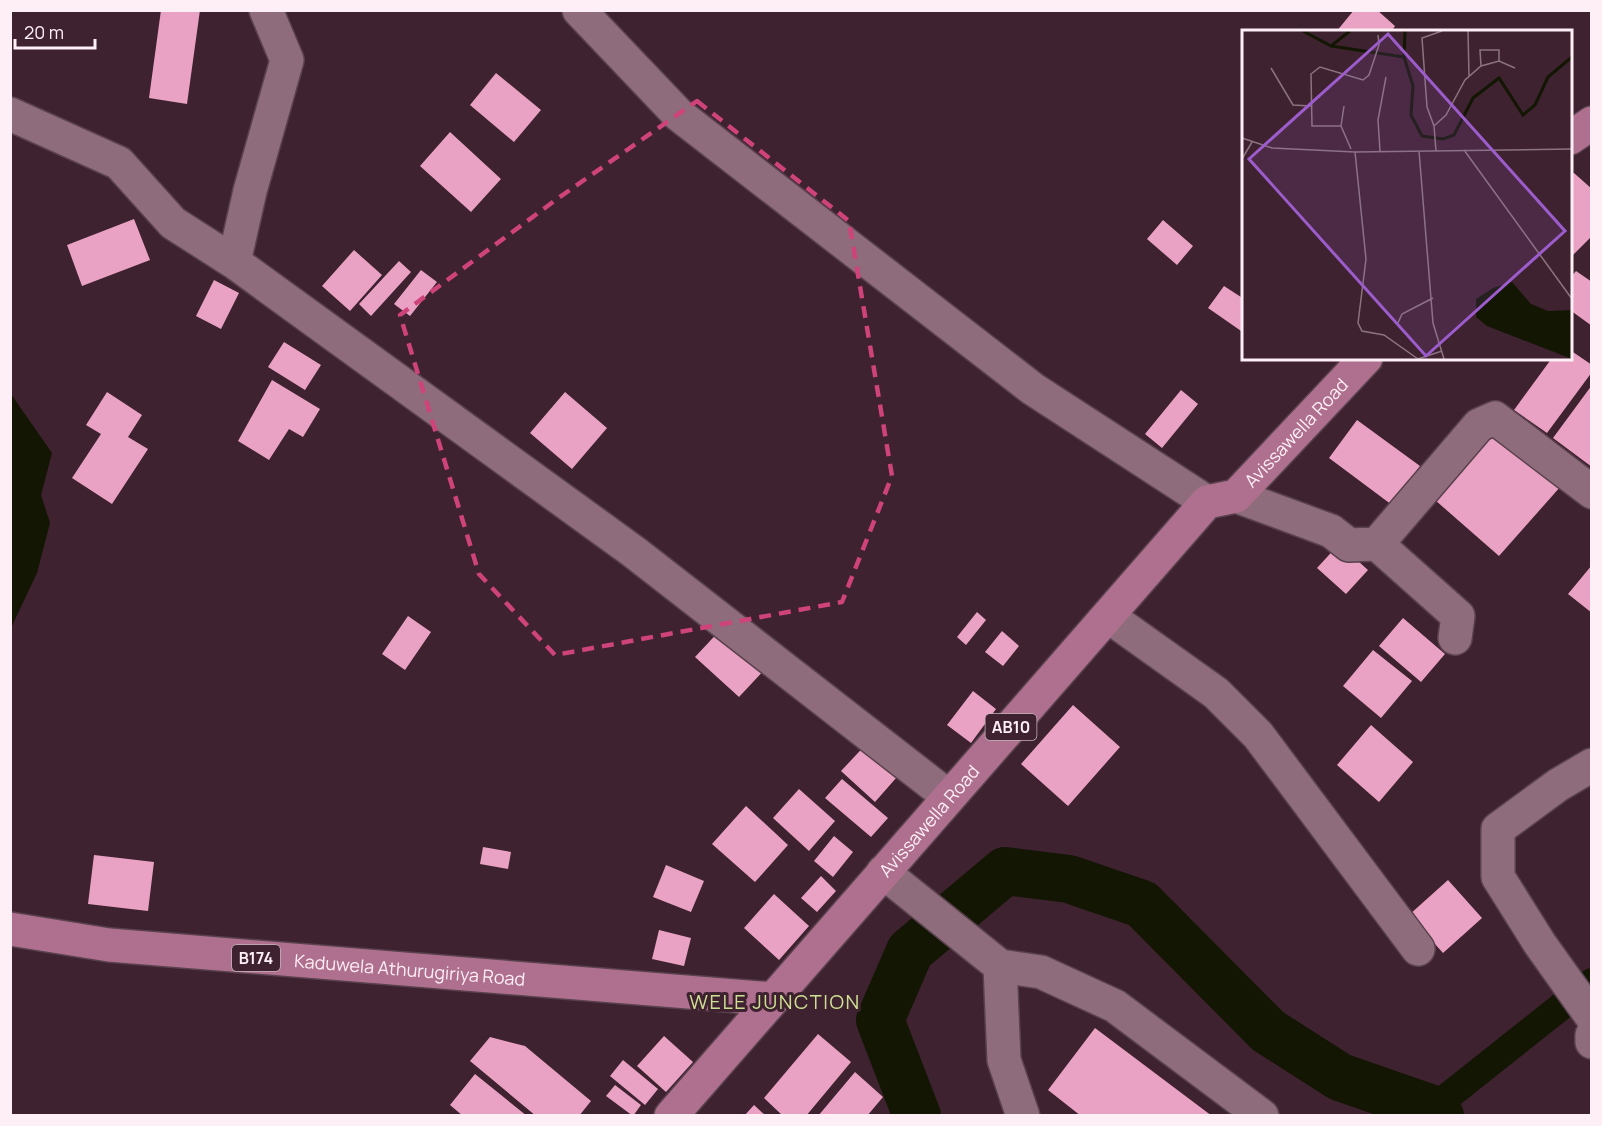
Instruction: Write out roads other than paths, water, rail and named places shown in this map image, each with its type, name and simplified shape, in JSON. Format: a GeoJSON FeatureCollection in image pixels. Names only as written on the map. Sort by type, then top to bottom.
{"type":"FeatureCollection","features":[{"type":"Feature","properties":{"kind":"main road"},"geometry":{"type":"LineString","coordinates":[[1572,137],[1592,123]]}},
{"type":"Feature","properties":{"kind":"main road","name":"Avissawella Road"},"geometry":{"type":"LineString","coordinates":[[671,1116],[1108,616],[1222,499],[1364,360]]}},
{"type":"Feature","properties":{"kind":"main road","name":"Kaduwela Athurugiriya Road"},"geometry":{"type":"LineString","coordinates":[[10,929],[109,945],[773,999]]}},
{"type":"Feature","properties":{"kind":"street"},"geometry":{"type":"LineString","coordinates":[[234,262],[250,191],[287,60],[266,10]]}},
{"type":"Feature","properties":{"kind":"street"},"geometry":{"type":"LineString","coordinates":[[579,10],[679,116],[1033,389],[1222,499],[1330,531],[1349,545],[1377,544],[1458,616],[1455,638]]}},
{"type":"Feature","properties":{"kind":"street"},"geometry":{"type":"LineString","coordinates":[[10,114],[119,163],[173,224],[234,262],[634,552],[949,797]]}},
{"type":"Feature","properties":{"kind":"street"},"geometry":{"type":"LineString","coordinates":[[1377,544],[1479,425],[1495,418],[1591,490]]}},
{"type":"Feature","properties":{"kind":"street"},"geometry":{"type":"LineString","coordinates":[[1108,616],[1216,693],[1258,735],[1418,949]]}},
{"type":"Feature","properties":{"kind":"street"},"geometry":{"type":"LineString","coordinates":[[1591,1017],[1540,944],[1498,877],[1498,829],[1557,784],[1592,765]]}},
{"type":"Feature","properties":{"kind":"street"},"geometry":{"type":"LineString","coordinates":[[883,872],[992,959],[1041,972],[1115,1006],[1262,1116]]}},
{"type":"Feature","properties":{"kind":"street"},"geometry":{"type":"LineString","coordinates":[[992,959],[1004,1060],[1023,1116]]}},
{"type":"Feature","properties":{"kind":"street"},"geometry":{"type":"LineString","coordinates":[[1592,1035],[1592,1042]]}},
{"type":"Feature","properties":{"kind":"waterway"},"geometry":{"type":"LineString","coordinates":[[917,1116],[880,1020],[910,951],[1005,871],[1069,879],[1142,904],[1268,1031],[1340,1077],[1432,1109],[1440,1116]]}},
{"type":"Feature","properties":{"kind":"waterway"},"geometry":{"type":"LineString","coordinates":[[1432,1109],[1592,982]]}},
{"type":"Feature","properties":{"kind":"district","name":"WELE JUNCTION"},"geometry":{"type":"Point","coordinates":[775,1001]}}]}
